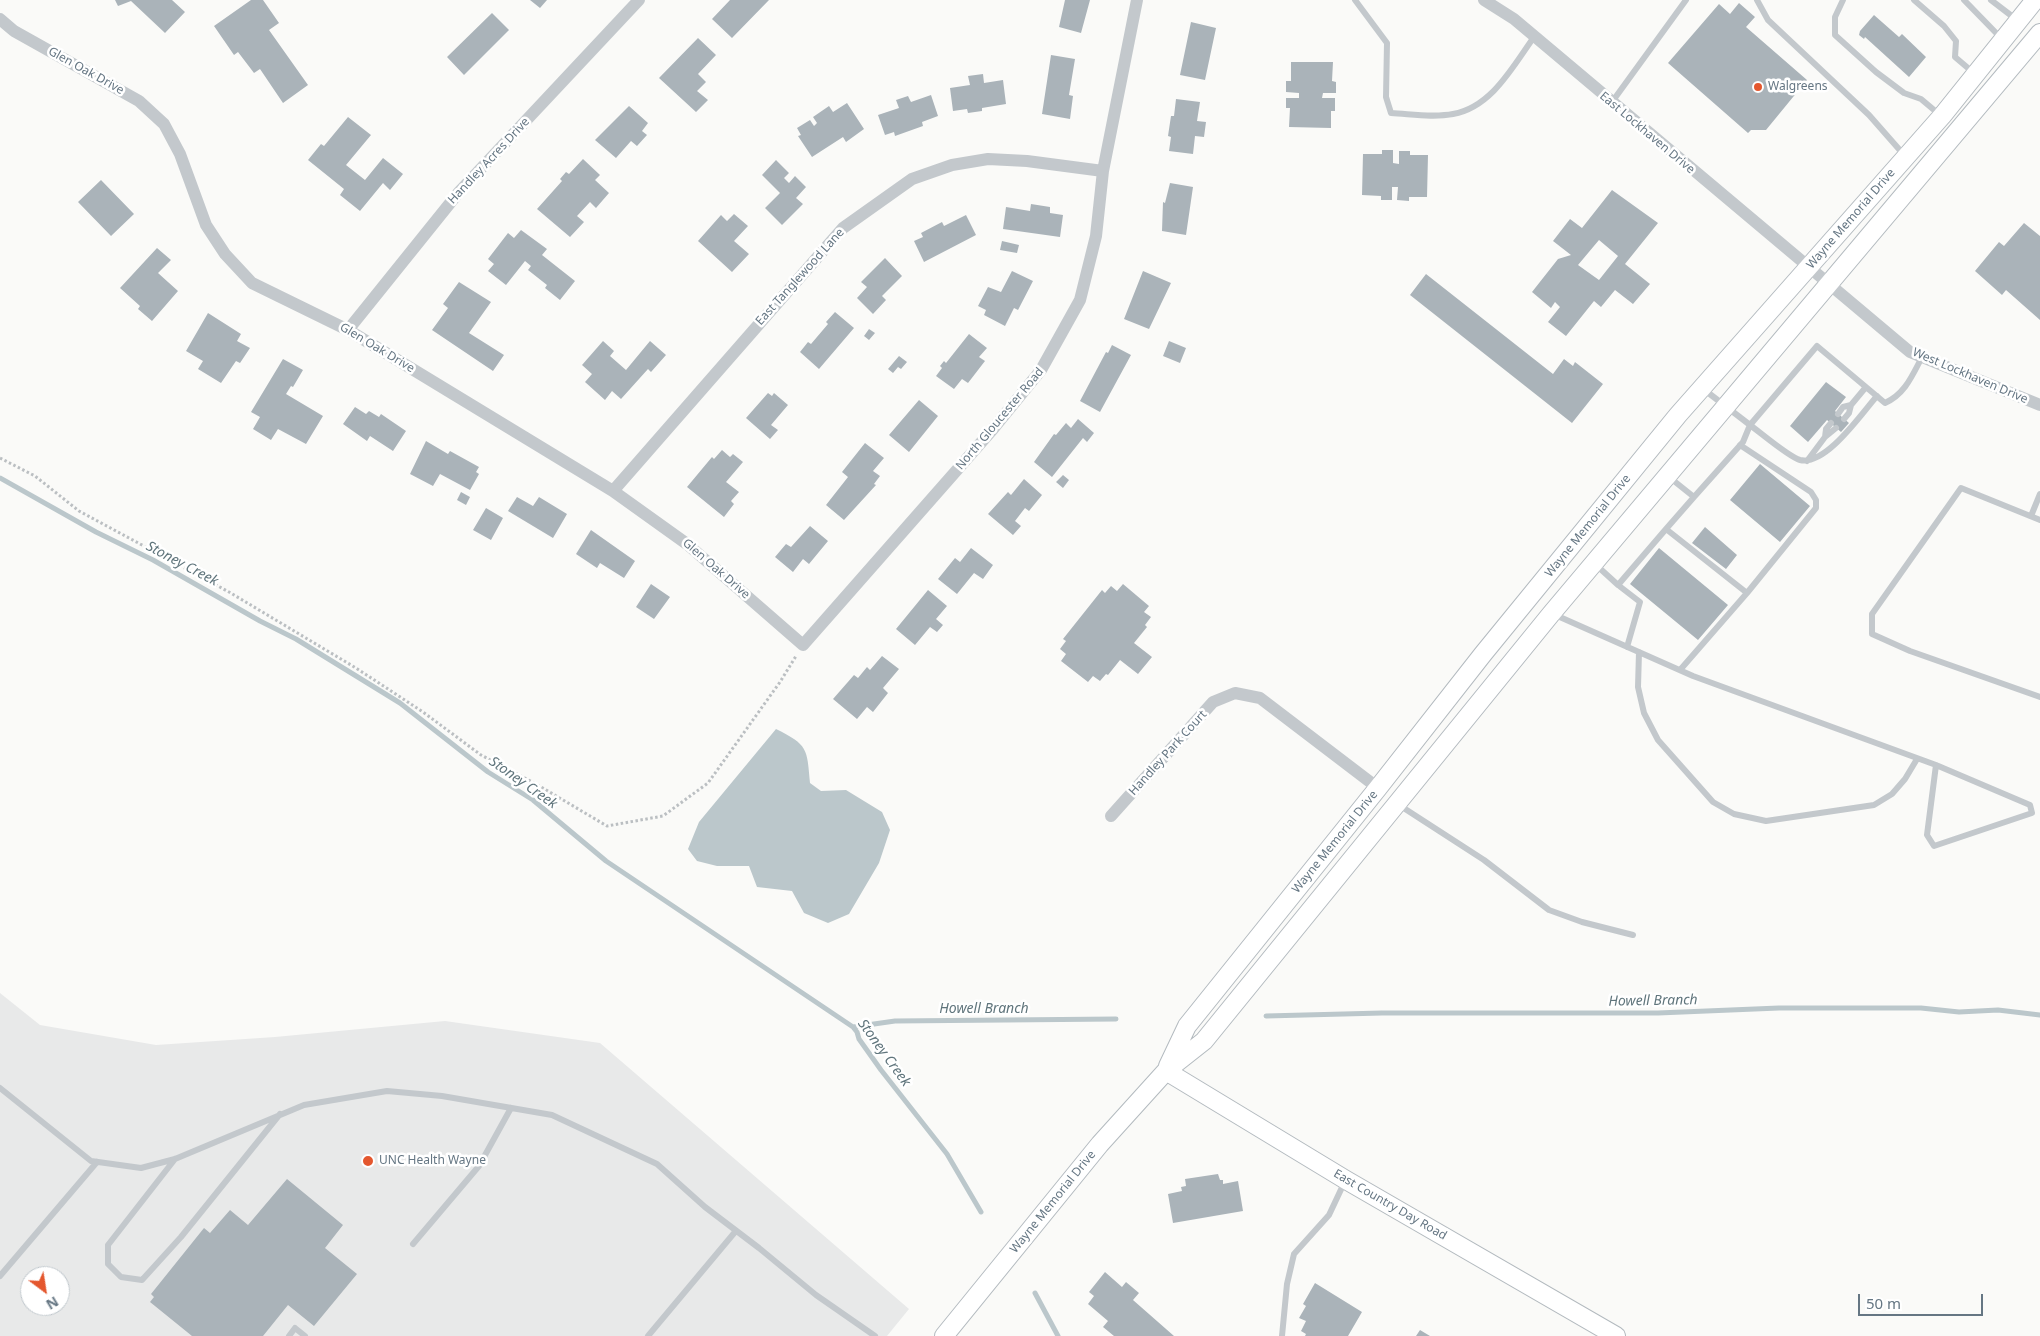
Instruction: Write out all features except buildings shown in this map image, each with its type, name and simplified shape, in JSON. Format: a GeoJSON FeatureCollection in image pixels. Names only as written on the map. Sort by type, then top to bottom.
{"type":"FeatureCollection","features":[{"type":"Feature","properties":{"kind":"main road","name":"Wayne Memorial Drive"},"geometry":{"type":"LineString","coordinates":[[1166,1072],[1187,1026],[1489,646],[1702,388],[1942,116],[2036,0]]}},
{"type":"Feature","properties":{"kind":"main road","name":"Wayne Memorial Drive"},"geometry":{"type":"LineString","coordinates":[[944,1336],[1100,1144],[1166,1072],[1204,1041],[1551,614],[2040,33]]}},
{"type":"Feature","properties":{"kind":"main road","name":"East Country Day Road"},"geometry":{"type":"LineString","coordinates":[[1166,1072],[1346,1180],[1616,1336]]}},
{"type":"Feature","properties":{"kind":"street","name":"Handley Acres Drive"},"geometry":{"type":"LineString","coordinates":[[348,330],[459,192],[639,0]]}},
{"type":"Feature","properties":{"kind":"street","name":"North Gloucester Road"},"geometry":{"type":"LineString","coordinates":[[803,645],[993,429],[1041,370],[1080,300],[1096,236],[1103,171],[1137,0]]}},
{"type":"Feature","properties":{"kind":"street","name":"East Lockhaven Drive"},"geometry":{"type":"LineString","coordinates":[[1484,0],[1514,19],[1808,268]]}},
{"type":"Feature","properties":{"kind":"street","name":"Glen Oak Drive"},"geometry":{"type":"LineString","coordinates":[[0,19],[14,31],[139,101],[164,124],[180,154],[193,194],[206,225],[225,254],[252,283],[348,330],[613,491],[688,544],[803,645]]}},
{"type":"Feature","properties":{"kind":"street","name":"East Tanglewood Lane"},"geometry":{"type":"LineString","coordinates":[[613,491],[842,228],[912,179],[952,165],[988,159],[1027,161],[1103,171]]}},
{"type":"Feature","properties":{"kind":"street","name":"West Lockhaven Drive"},"geometry":{"type":"LineString","coordinates":[[1808,268],[1910,352],[2040,405]]}},
{"type":"Feature","properties":{"kind":"street","name":"Handley Park Court"},"geometry":{"type":"LineString","coordinates":[[1111,816],[1213,702],[1235,693],[1260,698],[1378,788]]}},
{"type":"Feature","properties":{"kind":"lane"},"geometry":{"type":"LineString","coordinates":[[1355,0],[1388,43],[1386,98],[1391,113],[1452,114],[1472,108],[1496,89],[1534,37]]}},
{"type":"Feature","properties":{"kind":"lane"},"geometry":{"type":"LineString","coordinates":[[1612,103],[1686,0]]}},
{"type":"Feature","properties":{"kind":"lane"},"geometry":{"type":"LineString","coordinates":[[1757,0],[1768,20],[1869,115],[1906,157]]}},
{"type":"Feature","properties":{"kind":"lane"},"geometry":{"type":"LineString","coordinates":[[1843,0],[1835,17],[1834,35],[1904,94],[1921,99],[1942,116]]}},
{"type":"Feature","properties":{"kind":"lane"},"geometry":{"type":"LineString","coordinates":[[1914,0],[1944,26],[1956,41],[1955,57],[1976,75]]}},
{"type":"Feature","properties":{"kind":"lane"},"geometry":{"type":"LineString","coordinates":[[1964,0],[2003,40]]}},
{"type":"Feature","properties":{"kind":"lane"},"geometry":{"type":"LineString","coordinates":[[1991,0],[2018,20]]}},
{"type":"Feature","properties":{"kind":"lane"},"geometry":{"type":"LineString","coordinates":[[1618,585],[1740,445],[1750,425],[1817,346],[1885,403],[1896,398],[1904,390],[1922,357]]}},
{"type":"Feature","properties":{"kind":"lane"},"geometry":{"type":"LineString","coordinates":[[1841,416],[1843,408],[1850,405],[1866,387]]}},
{"type":"Feature","properties":{"kind":"lane"},"geometry":{"type":"LineString","coordinates":[[1702,388],[1798,460],[1807,461],[1814,461],[1830,449],[1877,396]]}},
{"type":"Feature","properties":{"kind":"lane"},"geometry":{"type":"LineString","coordinates":[[1807,461],[1825,437],[1826,429],[1833,426]]}},
{"type":"Feature","properties":{"kind":"lane"},"geometry":{"type":"LineString","coordinates":[[1680,670],[1747,593],[1816,508],[1816,500],[1811,492],[1740,445]]}},
{"type":"Feature","properties":{"kind":"lane"},"geometry":{"type":"LineString","coordinates":[[1668,476],[1694,497]]}},
{"type":"Feature","properties":{"kind":"lane"},"geometry":{"type":"LineString","coordinates":[[2040,520],[1961,488],[1872,614],[1872,634],[1910,651],[2040,697]]}},
{"type":"Feature","properties":{"kind":"lane"},"geometry":{"type":"LineString","coordinates":[[2031,516],[2040,494]]}},
{"type":"Feature","properties":{"kind":"lane"},"geometry":{"type":"LineString","coordinates":[[1666,530],[1747,593]]}},
{"type":"Feature","properties":{"kind":"lane"},"geometry":{"type":"LineString","coordinates":[[1594,563],[1640,602],[1628,647]]}},
{"type":"Feature","properties":{"kind":"lane"},"geometry":{"type":"LineString","coordinates":[[1551,614],[1680,670],[1936,766],[2030,805],[2032,813],[1934,846],[1927,835],[1936,766]]}},
{"type":"Feature","properties":{"kind":"lane"},"geometry":{"type":"LineString","coordinates":[[1639,652],[1638,687],[1644,713],[1658,740],[1713,802],[1734,814],[1766,821],[1874,805],[1892,794],[1905,779],[1917,759]]}},
{"type":"Feature","properties":{"kind":"lane"},"geometry":{"type":"LineString","coordinates":[[1397,804],[1484,860],[1549,910],[1582,922],[1633,935]]}},
{"type":"Feature","properties":{"kind":"lane"},"geometry":{"type":"LineString","coordinates":[[0,1088],[91,1161],[141,1168],[175,1159],[282,1112],[304,1105],[387,1091],[442,1096],[552,1115],[658,1164],[735,1232],[759,1248],[816,1296],[875,1336]]}},
{"type":"Feature","properties":{"kind":"lane"},"geometry":{"type":"LineString","coordinates":[[413,1244],[479,1166],[511,1108]]}},
{"type":"Feature","properties":{"kind":"lane"},"geometry":{"type":"LineString","coordinates":[[175,1159],[108,1245],[108,1264],[121,1277],[142,1280],[181,1237],[282,1112]]}},
{"type":"Feature","properties":{"kind":"lane"},"geometry":{"type":"LineString","coordinates":[[0,1276],[97,1162]]}},
{"type":"Feature","properties":{"kind":"lane"},"geometry":{"type":"LineString","coordinates":[[1282,1336],[1287,1284],[1294,1254],[1329,1215],[1346,1180]]}},
{"type":"Feature","properties":{"kind":"lane"},"geometry":{"type":"LineString","coordinates":[[648,1336],[735,1232]]}},
{"type":"Feature","properties":{"kind":"lane"},"geometry":{"type":"LineString","coordinates":[[289,1336],[295,1328],[304,1336]]}},
{"type":"Feature","properties":{"kind":"path"},"geometry":{"type":"LineString","coordinates":[[0,458],[35,476],[79,512],[229,592],[356,668],[423,712],[481,755],[536,784],[607,826],[663,816],[708,783],[780,682],[803,645]]}},
{"type":"Feature","properties":{"kind":"shaded area"},"geometry":{"type":"Polygon","coordinates":[[[776,729],[794,739],[804,749],[808,762],[810,783],[821,791],[846,790],[882,812],[890,830],[879,863],[849,914],[828,923],[804,913],[792,891],[757,887],[749,866],[717,866],[697,861],[688,849],[699,822],[776,729]]]}},
{"type":"Feature","properties":{"kind":"shaded area","name":"UNC Health Wayne"},"geometry":{"type":"Polygon","coordinates":[[[0,993],[40,1025],[156,1045],[275,1037],[445,1021],[600,1043],[909,1309],[887,1336],[0,1336],[0,993]]]}},
{"type":"Feature","properties":{"kind":"waterway","name":"Stoney Creek"},"geometry":{"type":"LineString","coordinates":[[0,478],[96,532],[153,560],[260,621],[296,639],[400,703],[488,772],[533,800],[606,861],[853,1027],[859,1039],[881,1070],[947,1154],[981,1212]]}},
{"type":"Feature","properties":{"kind":"waterway","name":"Howell Branch"},"geometry":{"type":"LineString","coordinates":[[1266,1016],[1382,1013],[1658,1013],[1779,1008],[1921,1008],[1959,1012],[1998,1010],[2040,1015]]}},
{"type":"Feature","properties":{"kind":"waterway","name":"Howell Branch"},"geometry":{"type":"LineString","coordinates":[[853,1027],[895,1021],[1116,1019]]}},
{"type":"Feature","properties":{"kind":"waterway","name":"Stoney Creek"},"geometry":{"type":"LineString","coordinates":[[1035,1293],[1058,1336]]}},
{"type":"Feature","properties":{"kind":"place","name":"Walgreens"},"geometry":{"type":"Point","coordinates":[1758,87]}},
{"type":"Feature","properties":{"kind":"place","name":"UNC Health Wayne"},"geometry":{"type":"Point","coordinates":[368,1161]}}]}
